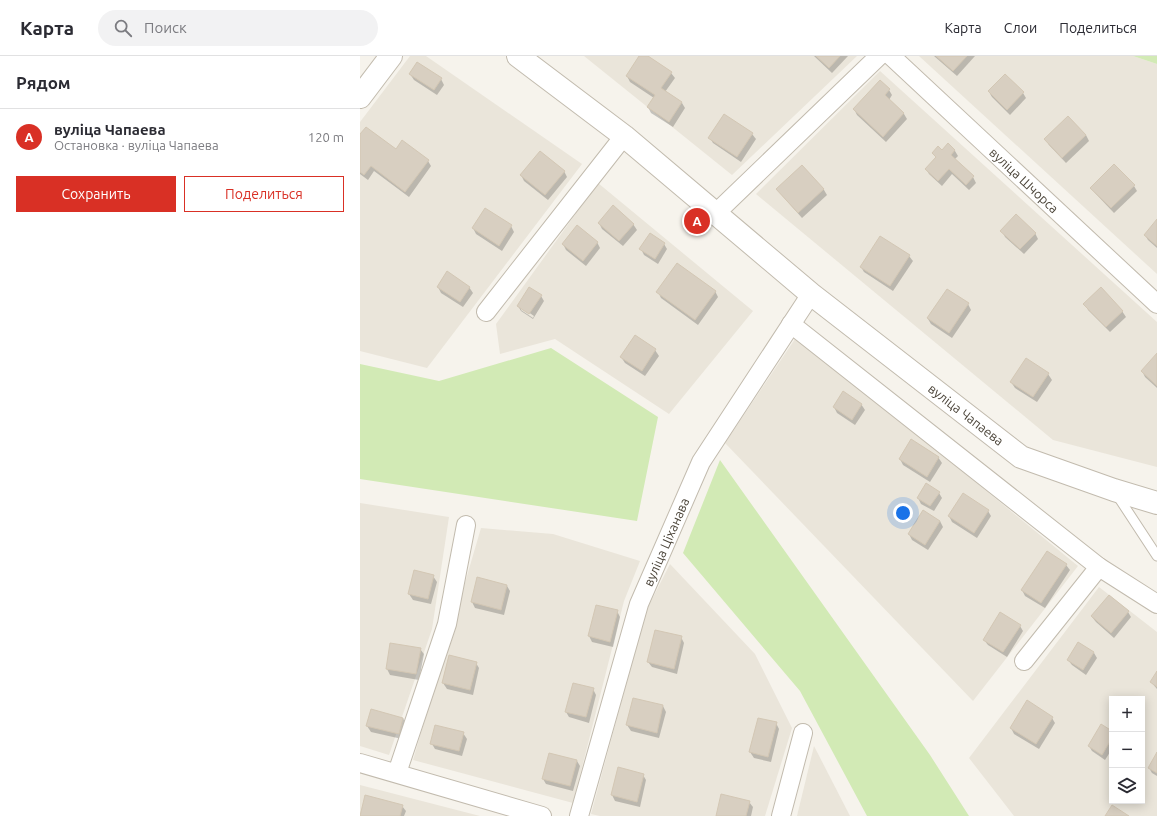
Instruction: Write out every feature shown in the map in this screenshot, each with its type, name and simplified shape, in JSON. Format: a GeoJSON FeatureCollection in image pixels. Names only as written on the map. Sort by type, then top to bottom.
{"type":"FeatureCollection","features":[{"type":"Feature","properties":{"kind":"street"},"geometry":{"type":"LineString","coordinates":[[360,96],[392,56]]}},
{"type":"Feature","properties":{"kind":"street","name":"вуліца Чапаева"},"geometry":{"type":"LineString","coordinates":[[518,56],[624,136],[811,294],[1021,457],[1114,490],[1157,503]]}},
{"type":"Feature","properties":{"kind":"street"},"geometry":{"type":"LineString","coordinates":[[716,213],[879,56]]}},
{"type":"Feature","properties":{"kind":"street","name":"вуліца Шчорса"},"geometry":{"type":"LineString","coordinates":[[892,56],[1157,304]]}},
{"type":"Feature","properties":{"kind":"street"},"geometry":{"type":"LineString","coordinates":[[486,312],[624,136]]}},
{"type":"Feature","properties":{"kind":"street","name":"вуліца Ціханава"},"geometry":{"type":"LineString","coordinates":[[579,816],[639,604],[701,462],[811,294]]}},
{"type":"Feature","properties":{"kind":"street"},"geometry":{"type":"LineString","coordinates":[[791,324],[1099,567],[1157,604]]}},
{"type":"Feature","properties":{"kind":"street"},"geometry":{"type":"LineString","coordinates":[[397,773],[447,624],[466,525]]}},
{"type":"Feature","properties":{"kind":"street"},"geometry":{"type":"LineString","coordinates":[[1024,661],[1099,567]]}},
{"type":"Feature","properties":{"kind":"street"},"geometry":{"type":"LineString","coordinates":[[781,816],[803,733]]}},
{"type":"Feature","properties":{"kind":"street"},"geometry":{"type":"LineString","coordinates":[[360,762],[542,816]]}},
{"type":"Feature","properties":{"kind":"lane"},"geometry":{"type":"LineString","coordinates":[[1114,490],[1157,556]]}},
{"type":"Feature","properties":{"kind":"shaded area"},"geometry":{"type":"Polygon","coordinates":[[[410,56],[426,56],[582,164],[427,368],[360,351],[360,122],[410,56]]]}},
{"type":"Feature","properties":{"kind":"shaded area"},"geometry":{"type":"Polygon","coordinates":[[[584,56],[857,56],[732,175],[584,56]]]}},
{"type":"Feature","properties":{"kind":"shaded area"},"geometry":{"type":"Polygon","coordinates":[[[919,56],[1133,56],[1157,64],[1157,274],[919,56]]]}},
{"type":"Feature","properties":{"kind":"shaded area"},"geometry":{"type":"Polygon","coordinates":[[[880,71],[1157,322],[1157,467],[1053,440],[756,194],[880,71]]]}},
{"type":"Feature","properties":{"kind":"shaded area"},"geometry":{"type":"Polygon","coordinates":[[[598,183],[753,311],[669,414],[555,339],[500,354],[496,324],[598,183]]]}},
{"type":"Feature","properties":{"kind":"shaded area"},"geometry":{"type":"Polygon","coordinates":[[[797,336],[1078,566],[973,701],[725,443],[797,336]]]}},
{"type":"Feature","properties":{"kind":"shaded area"},"geometry":{"type":"Polygon","coordinates":[[[360,503],[449,517],[432,629],[389,755],[360,746],[360,503]]]}},
{"type":"Feature","properties":{"kind":"shaded area"},"geometry":{"type":"Polygon","coordinates":[[[481,528],[553,534],[640,561],[624,601],[573,803],[413,760],[481,528]]]}},
{"type":"Feature","properties":{"kind":"shaded area"},"geometry":{"type":"Polygon","coordinates":[[[670,564],[755,654],[792,728],[765,816],[600,816],[591,814],[646,611],[670,564]]]}},
{"type":"Feature","properties":{"kind":"shaded area"},"geometry":{"type":"Polygon","coordinates":[[[1099,587],[1157,632],[1157,816],[1014,816],[969,758],[1099,587]]]}},
{"type":"Feature","properties":{"kind":"shaded area"},"geometry":{"type":"Polygon","coordinates":[[[814,746],[850,816],[797,816],[814,746]]]}},
{"type":"Feature","properties":{"kind":"shaded area"},"geometry":{"type":"Polygon","coordinates":[[[360,785],[480,816],[360,816],[360,785]]]}},
{"type":"Feature","properties":{"kind":"green space"},"geometry":{"type":"Polygon","coordinates":[[[1133,56],[1157,56],[1157,64],[1133,56]]]}},
{"type":"Feature","properties":{"kind":"green space"},"geometry":{"type":"Polygon","coordinates":[[[551,348],[658,417],[637,521],[360,479],[360,364],[439,381],[551,348]]]}},
{"type":"Feature","properties":{"kind":"green space"},"geometry":{"type":"Polygon","coordinates":[[[720,460],[930,755],[969,816],[867,816],[800,691],[683,553],[720,460]]]}},
{"type":"Feature","properties":{"kind":"building"},"geometry":{"type":"Polygon","coordinates":[[[639,56],[648,56],[672,72],[661,88],[682,102],[669,122],[647,107],[655,95],[626,76],[639,56]]]}},
{"type":"Feature","properties":{"kind":"building"},"geometry":{"type":"Polygon","coordinates":[[[816,56],[840,56],[829,68],[816,56]]]}},
{"type":"Feature","properties":{"kind":"building"},"geometry":{"type":"Polygon","coordinates":[[[936,56],[967,56],[953,71],[936,56]]]}},
{"type":"Feature","properties":{"kind":"building"},"geometry":{"type":"Polygon","coordinates":[[[417,62],[442,78],[434,90],[409,74],[417,62]]]}},
{"type":"Feature","properties":{"kind":"building"},"geometry":{"type":"Polygon","coordinates":[[[1005,74],[1024,92],[1007,110],[988,91],[1005,74]]]}},
{"type":"Feature","properties":{"kind":"building"},"geometry":{"type":"Polygon","coordinates":[[[880,80],[890,89],[885,95],[904,113],[883,137],[853,109],[880,80]]]}},
{"type":"Feature","properties":{"kind":"building"},"geometry":{"type":"Polygon","coordinates":[[[724,114],[753,133],[737,157],[708,138],[724,114]]]}},
{"type":"Feature","properties":{"kind":"building"},"geometry":{"type":"Polygon","coordinates":[[[1068,116],[1086,135],[1062,158],[1044,139],[1068,116]]]}},
{"type":"Feature","properties":{"kind":"building"},"geometry":{"type":"Polygon","coordinates":[[[366,127],[396,149],[402,140],[429,160],[405,192],[371,166],[364,175],[360,172],[360,134],[366,127]]]}},
{"type":"Feature","properties":{"kind":"building"},"geometry":{"type":"Polygon","coordinates":[[[948,143],[955,150],[951,155],[974,176],[966,185],[949,169],[938,181],[925,169],[936,157],[932,153],[938,146],[942,150],[948,143]]]}},
{"type":"Feature","properties":{"kind":"building"},"geometry":{"type":"Polygon","coordinates":[[[540,151],[565,171],[545,195],[520,175],[540,151]]]}},
{"type":"Feature","properties":{"kind":"building"},"geometry":{"type":"Polygon","coordinates":[[[1114,164],[1135,185],[1111,208],[1090,188],[1114,164]]]}},
{"type":"Feature","properties":{"kind":"building"},"geometry":{"type":"Polygon","coordinates":[[[802,165],[824,189],[798,213],[776,189],[802,165]]]}},
{"type":"Feature","properties":{"kind":"building"},"geometry":{"type":"Polygon","coordinates":[[[613,205],[634,224],[619,241],[598,223],[613,205]]]}},
{"type":"Feature","properties":{"kind":"building"},"geometry":{"type":"Polygon","coordinates":[[[485,208],[512,225],[499,246],[472,228],[485,208]]]}},
{"type":"Feature","properties":{"kind":"building"},"geometry":{"type":"Polygon","coordinates":[[[1016,214],[1036,233],[1020,249],[1000,231],[1016,214]]]}},
{"type":"Feature","properties":{"kind":"building"},"geometry":{"type":"Polygon","coordinates":[[[1157,219],[1157,246],[1144,235],[1157,219]]]}},
{"type":"Feature","properties":{"kind":"building"},"geometry":{"type":"Polygon","coordinates":[[[577,225],[598,242],[583,261],[562,244],[577,225]]]}},
{"type":"Feature","properties":{"kind":"building"},"geometry":{"type":"Polygon","coordinates":[[[650,233],[665,243],[655,259],[639,249],[650,233]]]}},
{"type":"Feature","properties":{"kind":"building"},"geometry":{"type":"Polygon","coordinates":[[[880,236],[910,255],[890,286],[860,267],[880,236]]]}},
{"type":"Feature","properties":{"kind":"building"},"geometry":{"type":"Polygon","coordinates":[[[677,263],[716,291],[695,320],[656,292],[677,263]]]}},
{"type":"Feature","properties":{"kind":"building"},"geometry":{"type":"Polygon","coordinates":[[[447,271],[470,287],[460,302],[437,287],[447,271]]]}},
{"type":"Feature","properties":{"kind":"building"},"geometry":{"type":"Polygon","coordinates":[[[529,287],[542,295],[529,314],[517,306],[529,287]]]}},
{"type":"Feature","properties":{"kind":"building"},"geometry":{"type":"Polygon","coordinates":[[[1101,287],[1123,311],[1106,327],[1083,304],[1101,287]]]}},
{"type":"Feature","properties":{"kind":"building"},"geometry":{"type":"Polygon","coordinates":[[[947,289],[969,303],[949,333],[927,318],[947,289]]]}},
{"type":"Feature","properties":{"kind":"building"},"geometry":{"type":"Polygon","coordinates":[[[635,335],[656,349],[642,371],[620,357],[635,335]]]}},
{"type":"Feature","properties":{"kind":"building"},"geometry":{"type":"Polygon","coordinates":[[[1157,353],[1157,386],[1141,371],[1157,353]]]}},
{"type":"Feature","properties":{"kind":"building"},"geometry":{"type":"Polygon","coordinates":[[[1026,358],[1049,373],[1033,397],[1010,382],[1026,358]]]}},
{"type":"Feature","properties":{"kind":"building"},"geometry":{"type":"Polygon","coordinates":[[[843,391],[862,404],[852,420],[833,407],[843,391]]]}},
{"type":"Feature","properties":{"kind":"building"},"geometry":{"type":"Polygon","coordinates":[[[911,439],[939,457],[927,477],[899,459],[911,439]]]}},
{"type":"Feature","properties":{"kind":"building"},"geometry":{"type":"Polygon","coordinates":[[[926,483],[940,492],[930,506],[917,498],[926,483]]]}},
{"type":"Feature","properties":{"kind":"building"},"geometry":{"type":"Polygon","coordinates":[[[963,493],[989,510],[974,533],[948,516],[963,493]]]}},
{"type":"Feature","properties":{"kind":"building"},"geometry":{"type":"Polygon","coordinates":[[[923,510],[940,521],[925,545],[908,534],[923,510]]]}},
{"type":"Feature","properties":{"kind":"building"},"geometry":{"type":"Polygon","coordinates":[[[1047,551],[1067,564],[1041,603],[1021,590],[1047,551]]]}},
{"type":"Feature","properties":{"kind":"building"},"geometry":{"type":"Polygon","coordinates":[[[414,570],[434,575],[428,599],[408,594],[414,570]]]}},
{"type":"Feature","properties":{"kind":"building"},"geometry":{"type":"Polygon","coordinates":[[[477,577],[507,585],[501,610],[471,602],[477,577]]]}},
{"type":"Feature","properties":{"kind":"building"},"geometry":{"type":"Polygon","coordinates":[[[1109,595],[1129,611],[1111,633],[1091,616],[1109,595]]]}},
{"type":"Feature","properties":{"kind":"building"},"geometry":{"type":"Polygon","coordinates":[[[596,605],[618,610],[610,642],[588,636],[596,605]]]}},
{"type":"Feature","properties":{"kind":"building"},"geometry":{"type":"Polygon","coordinates":[[[1000,612],[1021,625],[1003,652],[983,640],[1000,612]]]}},
{"type":"Feature","properties":{"kind":"building"},"geometry":{"type":"Polygon","coordinates":[[[655,630],[682,636],[674,669],[647,662],[655,630]]]}},
{"type":"Feature","properties":{"kind":"building"},"geometry":{"type":"Polygon","coordinates":[[[1078,642],[1094,652],[1083,670],[1067,660],[1078,642]]]}},
{"type":"Feature","properties":{"kind":"building"},"geometry":{"type":"Polygon","coordinates":[[[390,643],[421,648],[416,674],[386,669],[390,643]]]}},
{"type":"Feature","properties":{"kind":"building"},"geometry":{"type":"Polygon","coordinates":[[[449,655],[477,662],[470,690],[442,683],[449,655]]]}},
{"type":"Feature","properties":{"kind":"building"},"geometry":{"type":"Polygon","coordinates":[[[1157,671],[1157,687],[1150,682],[1157,671]]]}},
{"type":"Feature","properties":{"kind":"building"},"geometry":{"type":"Polygon","coordinates":[[[573,683],[594,688],[586,717],[565,712],[573,683]]]}},
{"type":"Feature","properties":{"kind":"building"},"geometry":{"type":"Polygon","coordinates":[[[633,698],[663,705],[657,733],[626,725],[633,698]]]}},
{"type":"Feature","properties":{"kind":"building"},"geometry":{"type":"Polygon","coordinates":[[[1027,700],[1053,717],[1036,744],[1010,728],[1027,700]]]}},
{"type":"Feature","properties":{"kind":"building"},"geometry":{"type":"Polygon","coordinates":[[[371,709],[403,718],[399,734],[366,726],[371,709]]]}},
{"type":"Feature","properties":{"kind":"building"},"geometry":{"type":"Polygon","coordinates":[[[758,718],[777,722],[768,757],[749,752],[758,718]]]}},
{"type":"Feature","properties":{"kind":"building"},"geometry":{"type":"Polygon","coordinates":[[[1101,724],[1109,729],[1109,743],[1102,755],[1088,746],[1101,724]]]}},
{"type":"Feature","properties":{"kind":"building"},"geometry":{"type":"Polygon","coordinates":[[[435,725],[464,732],[459,751],[430,744],[435,725]]]}},
{"type":"Feature","properties":{"kind":"building"},"geometry":{"type":"Polygon","coordinates":[[[1157,752],[1157,773],[1148,768],[1157,752]]]}},
{"type":"Feature","properties":{"kind":"building"},"geometry":{"type":"Polygon","coordinates":[[[549,753],[577,760],[570,786],[542,779],[549,753]]]}},
{"type":"Feature","properties":{"kind":"building"},"geometry":{"type":"Polygon","coordinates":[[[618,767],[644,774],[637,802],[611,795],[618,767]]]}},
{"type":"Feature","properties":{"kind":"building"},"geometry":{"type":"Polygon","coordinates":[[[721,794],[750,801],[746,816],[716,816],[721,794]]]}},
{"type":"Feature","properties":{"kind":"building"},"geometry":{"type":"Polygon","coordinates":[[[365,795],[403,805],[400,816],[360,816],[365,795]]]}},
{"type":"Feature","properties":{"kind":"building"},"geometry":{"type":"Polygon","coordinates":[[[1112,805],[1129,816],[1105,816],[1112,805]]]}},
{"type":"Feature","properties":{"kind":"place","name":"вуліца Чапаева"},"geometry":{"type":"Point","coordinates":[697,221]}}]}
